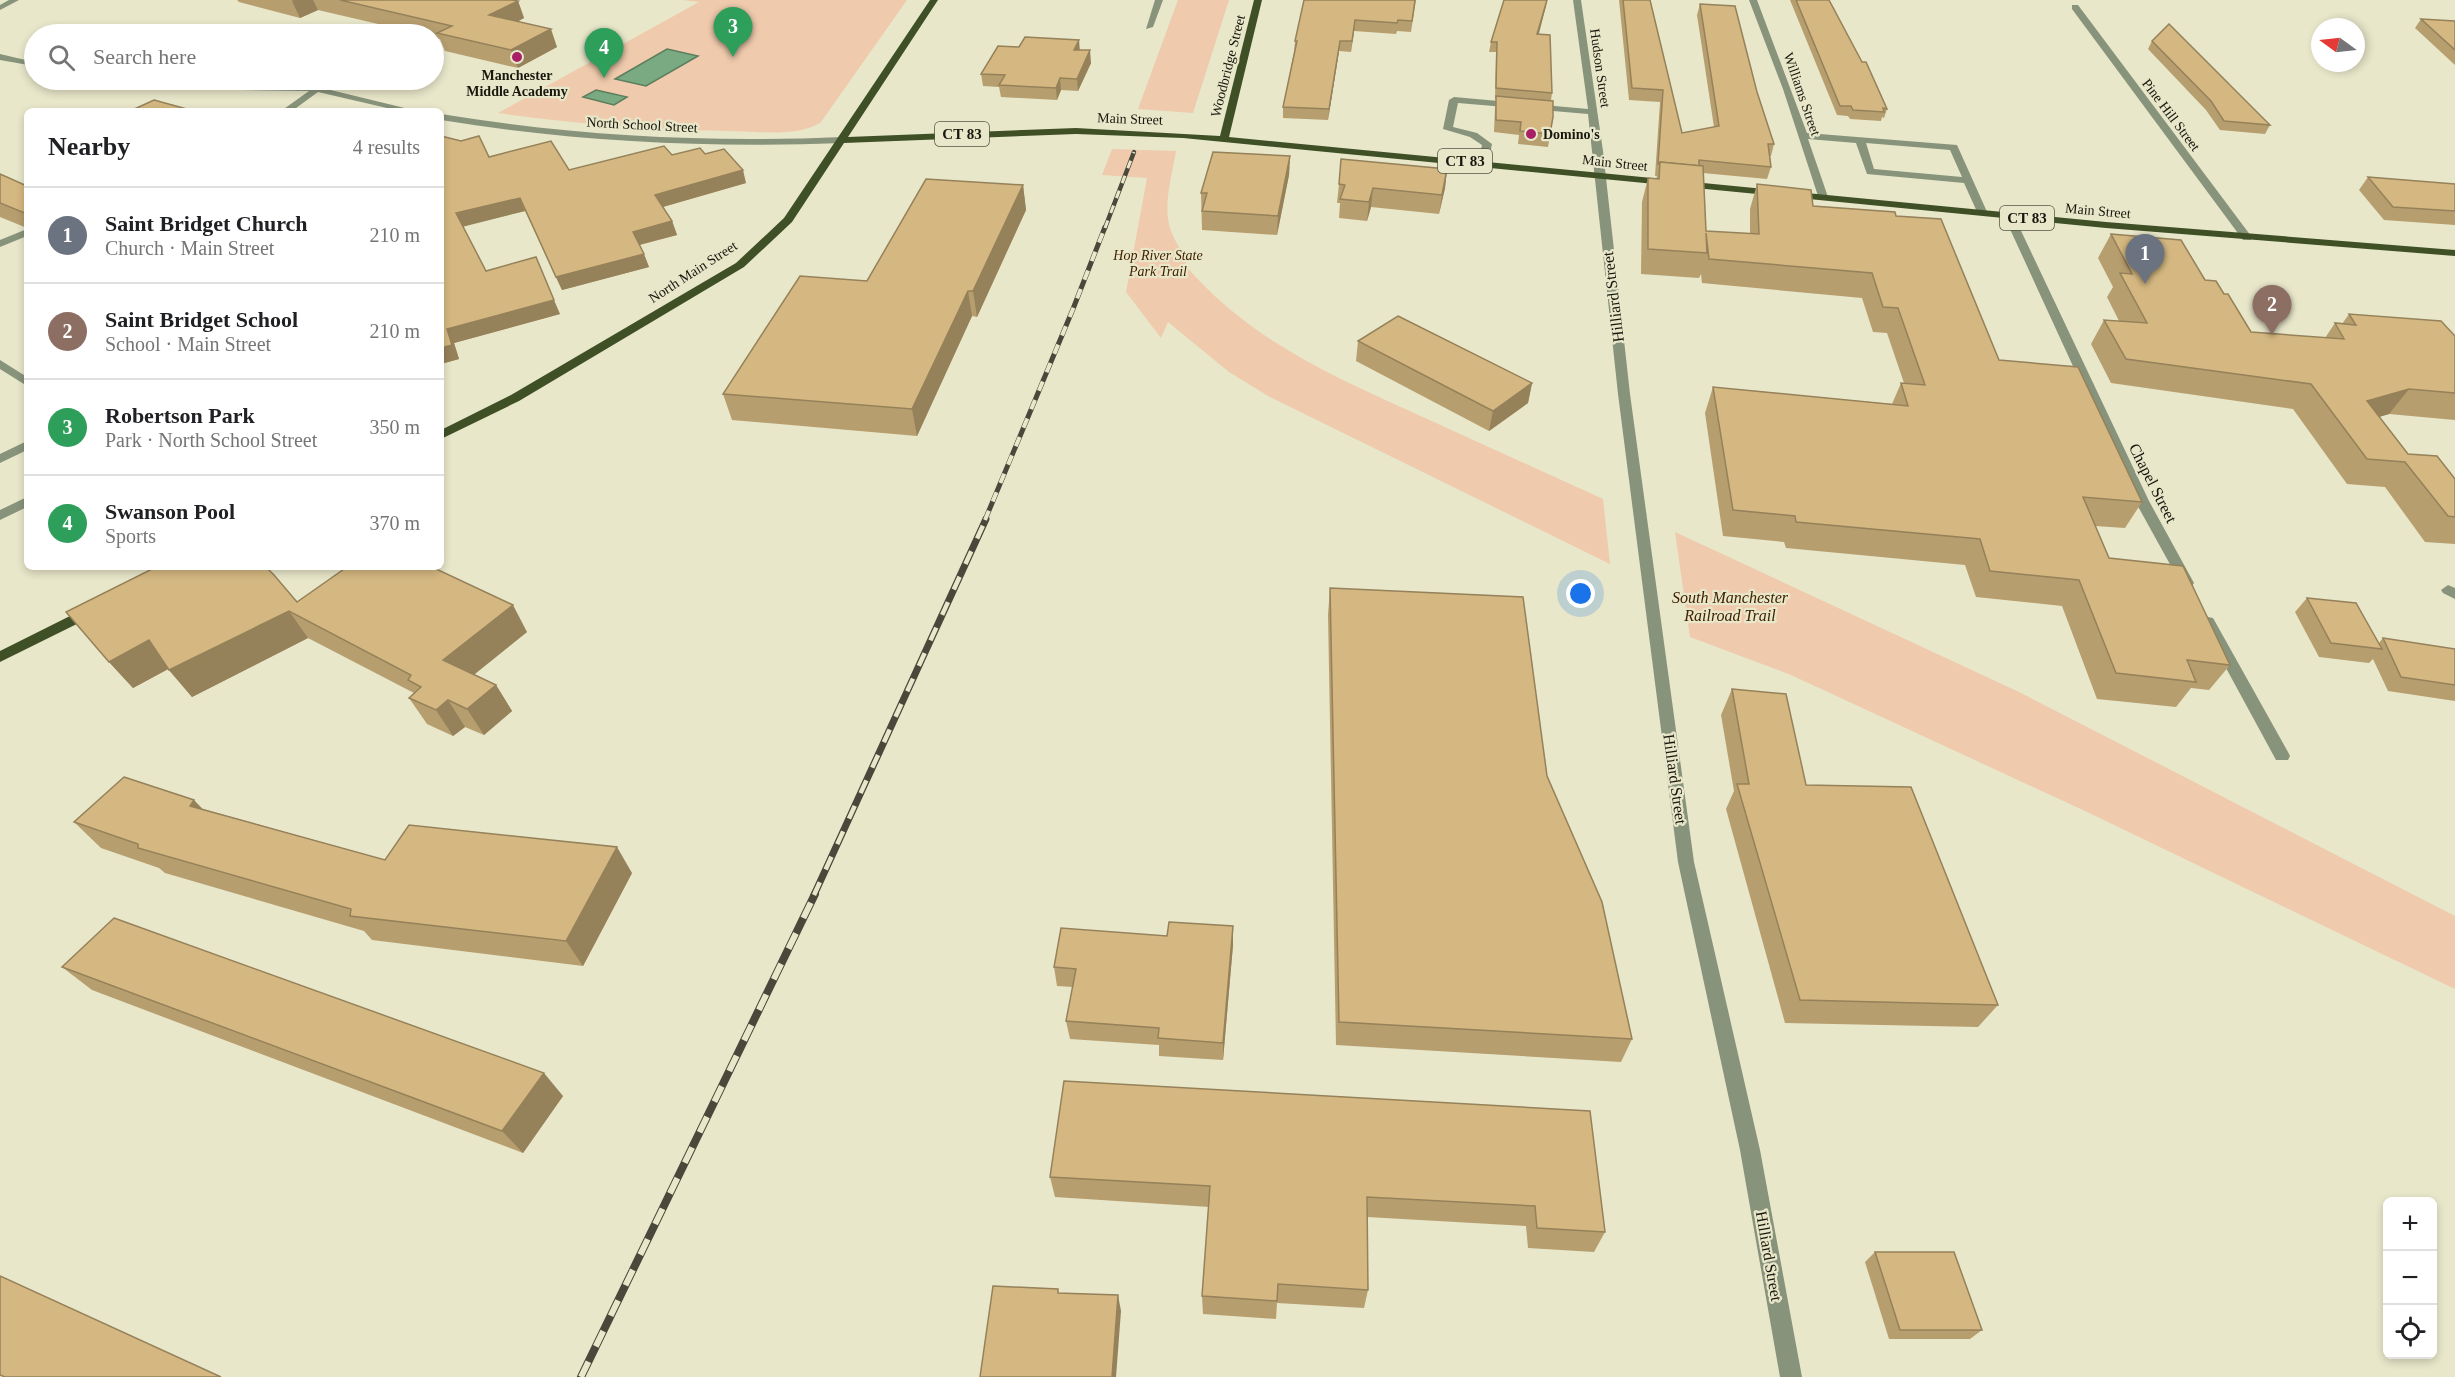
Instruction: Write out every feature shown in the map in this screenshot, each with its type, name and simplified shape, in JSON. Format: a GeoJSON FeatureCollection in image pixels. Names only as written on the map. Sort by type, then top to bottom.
{"type":"FeatureCollection","features":[{"type":"Feature","properties":{"kind":"main road","name":"North Main Street"},"geometry":{"type":"LineString","coordinates":[[444,434],[515,398],[740,265],[789,220],[934,0]]}},
{"type":"Feature","properties":{"kind":"main road","name":"Woodbridge Street"},"geometry":{"type":"LineString","coordinates":[[1224,138],[1258,0]]}},
{"type":"Feature","properties":{"kind":"main road","name":"Main Street"},"geometry":{"type":"LineString","coordinates":[[843,140],[1089,131],[1224,138],[2008,216],[2247,238],[2455,253]]}},
{"type":"Feature","properties":{"kind":"main road"},"geometry":{"type":"LineString","coordinates":[[0,657],[107,602]]}},
{"type":"Feature","properties":{"kind":"street"},"geometry":{"type":"LineString","coordinates":[[0,8],[15,0]]}},
{"type":"Feature","properties":{"kind":"street"},"geometry":{"type":"LineString","coordinates":[[1149,27],[1160,0]]}},
{"type":"Feature","properties":{"kind":"street","name":"Hudson Street"},"geometry":{"type":"LineString","coordinates":[[1576,0],[1593,112],[1599,175]]}},
{"type":"Feature","properties":{"kind":"street","name":"Williams Street"},"geometry":{"type":"LineString","coordinates":[[1753,0],[1823,197]]}},
{"type":"Feature","properties":{"kind":"street","name":"Pine Hill Street"},"geometry":{"type":"LineString","coordinates":[[2075,7],[2247,238]]}},
{"type":"Feature","properties":{"kind":"street"},"geometry":{"type":"LineString","coordinates":[[0,57],[24,62]]}},
{"type":"Feature","properties":{"kind":"street"},"geometry":{"type":"LineString","coordinates":[[290,108],[316,90]]}},
{"type":"Feature","properties":{"kind":"street"},"geometry":{"type":"LineString","coordinates":[[321,90],[398,108]]}},
{"type":"Feature","properties":{"kind":"street"},"geometry":{"type":"LineString","coordinates":[[1483,163],[1487,144],[1479,136],[1466,131],[1448,129],[1454,100],[1593,112]]}},
{"type":"Feature","properties":{"kind":"street","name":"North School Street"},"geometry":{"type":"LineString","coordinates":[[444,117],[543,132],[624,139],[748,143],[843,140]]}},
{"type":"Feature","properties":{"kind":"street"},"geometry":{"type":"LineString","coordinates":[[1803,136],[1954,147],[1983,213]]}},
{"type":"Feature","properties":{"kind":"street"},"geometry":{"type":"LineString","coordinates":[[1860,140],[1870,172],[1968,180]]}},
{"type":"Feature","properties":{"kind":"street","name":"Hilliard Street"},"geometry":{"type":"LineString","coordinates":[[1599,175],[1624,394],[1686,862],[1750,1150],[1791,1377]]}},
{"type":"Feature","properties":{"kind":"street","name":"Chapel Street"},"geometry":{"type":"LineString","coordinates":[[2008,216],[2142,501],[2192,593]]}},
{"type":"Feature","properties":{"kind":"street"},"geometry":{"type":"LineString","coordinates":[[0,244],[24,233]]}},
{"type":"Feature","properties":{"kind":"street"},"geometry":{"type":"LineString","coordinates":[[0,364],[24,380]]}},
{"type":"Feature","properties":{"kind":"street"},"geometry":{"type":"LineString","coordinates":[[0,459],[24,447]]}},
{"type":"Feature","properties":{"kind":"street"},"geometry":{"type":"LineString","coordinates":[[0,516],[24,503]]}},
{"type":"Feature","properties":{"kind":"street"},"geometry":{"type":"LineString","coordinates":[[2204,613],[2282,756]]}},
{"type":"Feature","properties":{"kind":"green space"},"geometry":{"type":"Polygon","coordinates":[[[682,0],[907,0],[821,122],[811,127],[788,132],[762,132],[640,127],[498,113],[699,2],[682,0]]]}},
{"type":"Feature","properties":{"kind":"green space"},"geometry":{"type":"Polygon","coordinates":[[[1178,0],[1229,0],[1193,113],[1138,109],[1178,0]]]}},
{"type":"Feature","properties":{"kind":"green space","name":"Hop River State Park Trail"},"geometry":{"type":"Polygon","coordinates":[[[1112,149],[1176,151],[1167,211],[1174,239],[1187,261],[1185,265],[1238,316],[1296,355],[1327,372],[1603,499],[1610,564],[1268,396],[1229,372],[1168,322],[1161,338],[1126,292],[1147,178],[1102,175],[1112,149]]]}},
{"type":"Feature","properties":{"kind":"green space","name":"South Manchester Railroad Trail"},"geometry":{"type":"Polygon","coordinates":[[[1675,532],[2019,692],[2455,916],[2455,989],[2085,811],[1791,675],[1690,637],[1675,532]]]}},
{"type":"Feature","properties":{"kind":"shaded area"},"geometry":{"type":"Polygon","coordinates":[[[667,49],[698,56],[646,86],[615,79],[667,49]]]}},
{"type":"Feature","properties":{"kind":"shaded area"},"geometry":{"type":"Polygon","coordinates":[[[596,90],[627,97],[614,105],[583,97],[596,90]]]}},
{"type":"Feature","properties":{"kind":"building"},"geometry":{"type":"Polygon","coordinates":[[[340,0],[512,0],[518,1],[489,15],[551,29],[511,50],[444,35],[444,30],[452,26],[340,0]]]}},
{"type":"Feature","properties":{"kind":"building"},"geometry":{"type":"Polygon","coordinates":[[[1304,0],[1415,0],[1412,21],[1398,20],[1397,23],[1355,20],[1352,41],[1340,41],[1329,109],[1283,107],[1304,0]]]}},
{"type":"Feature","properties":{"kind":"building"},"geometry":{"type":"Polygon","coordinates":[[[1504,0],[1547,0],[1537,34],[1550,35],[1552,93],[1496,88],[1497,42],[1491,42],[1504,0]]]}},
{"type":"Feature","properties":{"kind":"building"},"geometry":{"type":"Polygon","coordinates":[[[1623,0],[1650,0],[1682,133],[1719,126],[1700,4],[1735,6],[1757,92],[1774,144],[1768,144],[1771,167],[1699,160],[1699,166],[1660,162],[1658,164],[1663,90],[1632,88],[1623,0]]]}},
{"type":"Feature","properties":{"kind":"building"},"geometry":{"type":"Polygon","coordinates":[[[1796,0],[1829,0],[1862,62],[1866,62],[1887,109],[1883,108],[1884,112],[1853,110],[1851,106],[1840,106],[1796,0]]]}},
{"type":"Feature","properties":{"kind":"building"},"geometry":{"type":"Polygon","coordinates":[[[2421,19],[2455,21],[2455,50],[2421,19]]]}},
{"type":"Feature","properties":{"kind":"building"},"geometry":{"type":"Polygon","coordinates":[[[2169,24],[2270,125],[2224,121],[2211,101],[2152,41],[2169,24]]]}},
{"type":"Feature","properties":{"kind":"building"},"geometry":{"type":"Polygon","coordinates":[[[1025,37],[1079,40],[1074,50],[1090,50],[1077,79],[1060,78],[1056,88],[999,85],[1005,75],[981,74],[998,46],[1019,47],[1025,37]]]}},
{"type":"Feature","properties":{"kind":"building"},"geometry":{"type":"Polygon","coordinates":[[[1496,96],[1553,101],[1550,134],[1520,131],[1521,122],[1496,120],[1496,96]]]}},
{"type":"Feature","properties":{"kind":"building"},"geometry":{"type":"Polygon","coordinates":[[[154,100],[183,108],[137,108],[154,100]]]}},
{"type":"Feature","properties":{"kind":"building"},"geometry":{"type":"Polygon","coordinates":[[[479,136],[489,157],[551,141],[569,170],[664,146],[672,155],[700,148],[705,154],[724,149],[743,170],[655,195],[672,221],[633,232],[644,254],[556,277],[520,198],[456,213],[486,271],[536,257],[554,300],[447,329],[452,345],[444,347],[444,137],[461,141],[479,136]]]}},
{"type":"Feature","properties":{"kind":"building"},"geometry":{"type":"Polygon","coordinates":[[[1213,152],[1290,156],[1278,216],[1202,211],[1207,193],[1201,193],[1213,152]]]}},
{"type":"Feature","properties":{"kind":"building"},"geometry":{"type":"Polygon","coordinates":[[[1341,159],[1447,169],[1442,195],[1373,188],[1369,202],[1340,199],[1345,185],[1339,184],[1341,159]]]}},
{"type":"Feature","properties":{"kind":"building"},"geometry":{"type":"Polygon","coordinates":[[[1660,162],[1703,166],[1706,231],[1759,234],[1757,184],[1811,190],[1813,206],[1895,212],[1896,216],[1941,219],[1999,360],[2078,367],[2142,502],[2083,497],[2109,558],[2183,566],[2230,665],[2187,660],[2196,682],[2116,673],[2079,580],[1990,571],[1980,539],[1796,522],[1795,516],[1733,510],[1713,387],[1908,406],[1901,383],[1925,385],[1898,308],[1883,307],[1872,273],[1709,259],[1706,233],[1707,253],[1648,249],[1648,178],[1659,179],[1660,162]]]}},
{"type":"Feature","properties":{"kind":"building"},"geometry":{"type":"Polygon","coordinates":[[[0,174],[24,185],[24,213],[0,203],[0,174]]]}},
{"type":"Feature","properties":{"kind":"building"},"geometry":{"type":"Polygon","coordinates":[[[2368,177],[2455,184],[2455,211],[2393,207],[2368,177]]]}},
{"type":"Feature","properties":{"kind":"building"},"geometry":{"type":"Polygon","coordinates":[[[926,179],[1023,185],[973,291],[968,291],[912,409],[723,394],[800,276],[867,281],[926,179]]]}},
{"type":"Feature","properties":{"kind":"building"},"geometry":{"type":"Polygon","coordinates":[[[2111,234],[2181,240],[2205,280],[2216,281],[2224,294],[2228,294],[2251,332],[2344,339],[2335,323],[2356,325],[2349,314],[2441,321],[2455,336],[2455,393],[2409,389],[2367,401],[2408,454],[2437,456],[2455,479],[2455,517],[2448,516],[2405,462],[2367,459],[2311,384],[2126,359],[2104,320],[2147,323],[2120,273],[2132,274],[2111,234]]]}},
{"type":"Feature","properties":{"kind":"building"},"geometry":{"type":"Polygon","coordinates":[[[1398,316],[1532,383],[1493,411],[1358,341],[1398,316]]]}},
{"type":"Feature","properties":{"kind":"building"},"geometry":{"type":"Polygon","coordinates":[[[150,570],[269,570],[297,602],[343,570],[438,570],[513,605],[443,660],[496,685],[467,709],[448,700],[436,710],[409,698],[421,687],[408,680],[411,675],[289,611],[169,670],[149,640],[109,662],[66,612],[150,570]]]}},
{"type":"Feature","properties":{"kind":"building"},"geometry":{"type":"Polygon","coordinates":[[[1330,588],[1523,597],[1547,776],[1602,902],[1632,1039],[1339,1022],[1330,588]]]}},
{"type":"Feature","properties":{"kind":"building"},"geometry":{"type":"Polygon","coordinates":[[[2307,598],[2356,603],[2382,649],[2331,643],[2307,598]]]}},
{"type":"Feature","properties":{"kind":"building"},"geometry":{"type":"Polygon","coordinates":[[[2383,638],[2455,649],[2455,685],[2401,677],[2383,638]]]}},
{"type":"Feature","properties":{"kind":"building"},"geometry":{"type":"Polygon","coordinates":[[[1732,689],[1786,694],[1806,785],[1911,787],[1998,1005],[1800,1000],[1737,784],[1749,784],[1732,689]]]}},
{"type":"Feature","properties":{"kind":"building"},"geometry":{"type":"Polygon","coordinates":[[[124,777],[194,800],[190,806],[385,860],[409,825],[617,847],[566,941],[350,916],[351,909],[138,848],[138,844],[74,822],[124,777]]]}},
{"type":"Feature","properties":{"kind":"building"},"geometry":{"type":"Polygon","coordinates":[[[114,918],[544,1073],[502,1131],[62,967],[114,918]]]}},
{"type":"Feature","properties":{"kind":"building"},"geometry":{"type":"Polygon","coordinates":[[[1169,922],[1233,926],[1223,1043],[1158,1038],[1159,1028],[1066,1021],[1076,969],[1054,967],[1061,928],[1167,936],[1169,922]]]}},
{"type":"Feature","properties":{"kind":"building"},"geometry":{"type":"Polygon","coordinates":[[[1064,1081],[1590,1111],[1605,1232],[1537,1228],[1535,1206],[1367,1197],[1368,1290],[1278,1284],[1277,1301],[1202,1296],[1210,1186],[1050,1177],[1064,1081]]]}},
{"type":"Feature","properties":{"kind":"building"},"geometry":{"type":"Polygon","coordinates":[[[1875,1252],[1954,1252],[1982,1330],[1900,1330],[1875,1252]]]}},
{"type":"Feature","properties":{"kind":"building"},"geometry":{"type":"Polygon","coordinates":[[[0,1276],[221,1377],[5,1377],[0,1375],[0,1276]]]}},
{"type":"Feature","properties":{"kind":"building"},"geometry":{"type":"Polygon","coordinates":[[[993,1286],[1058,1289],[1058,1293],[1118,1295],[1112,1377],[980,1377],[993,1286]]]}},
{"type":"Feature","properties":{"kind":"railway"},"geometry":{"type":"LineString","coordinates":[[1105,228],[1134,152]]}},
{"type":"Feature","properties":{"kind":"railway"},"geometry":{"type":"LineString","coordinates":[[985,520],[1105,227]]}},
{"type":"Feature","properties":{"kind":"railway"},"geometry":{"type":"LineString","coordinates":[[814,895],[986,519]]}},
{"type":"Feature","properties":{"kind":"railway"},"geometry":{"type":"LineString","coordinates":[[581,1377],[815,894]]}},
{"type":"Feature","properties":{"kind":"place","name":"Manchester Middle Academy"},"geometry":{"type":"Point","coordinates":[517,57]}},
{"type":"Feature","properties":{"kind":"place","name":"Robertson Park"},"geometry":{"type":"Point","coordinates":[733,57]}},
{"type":"Feature","properties":{"kind":"place","name":"Swanson Pool"},"geometry":{"type":"Point","coordinates":[604,78]}},
{"type":"Feature","properties":{"kind":"place","name":"Domino's"},"geometry":{"type":"Point","coordinates":[1531,134]}},
{"type":"Feature","properties":{"kind":"place","name":"Saint Bridget Church"},"geometry":{"type":"Point","coordinates":[2145,284]}},
{"type":"Feature","properties":{"kind":"place","name":"Saint Bridget School"},"geometry":{"type":"Point","coordinates":[2272,335]}}]}
